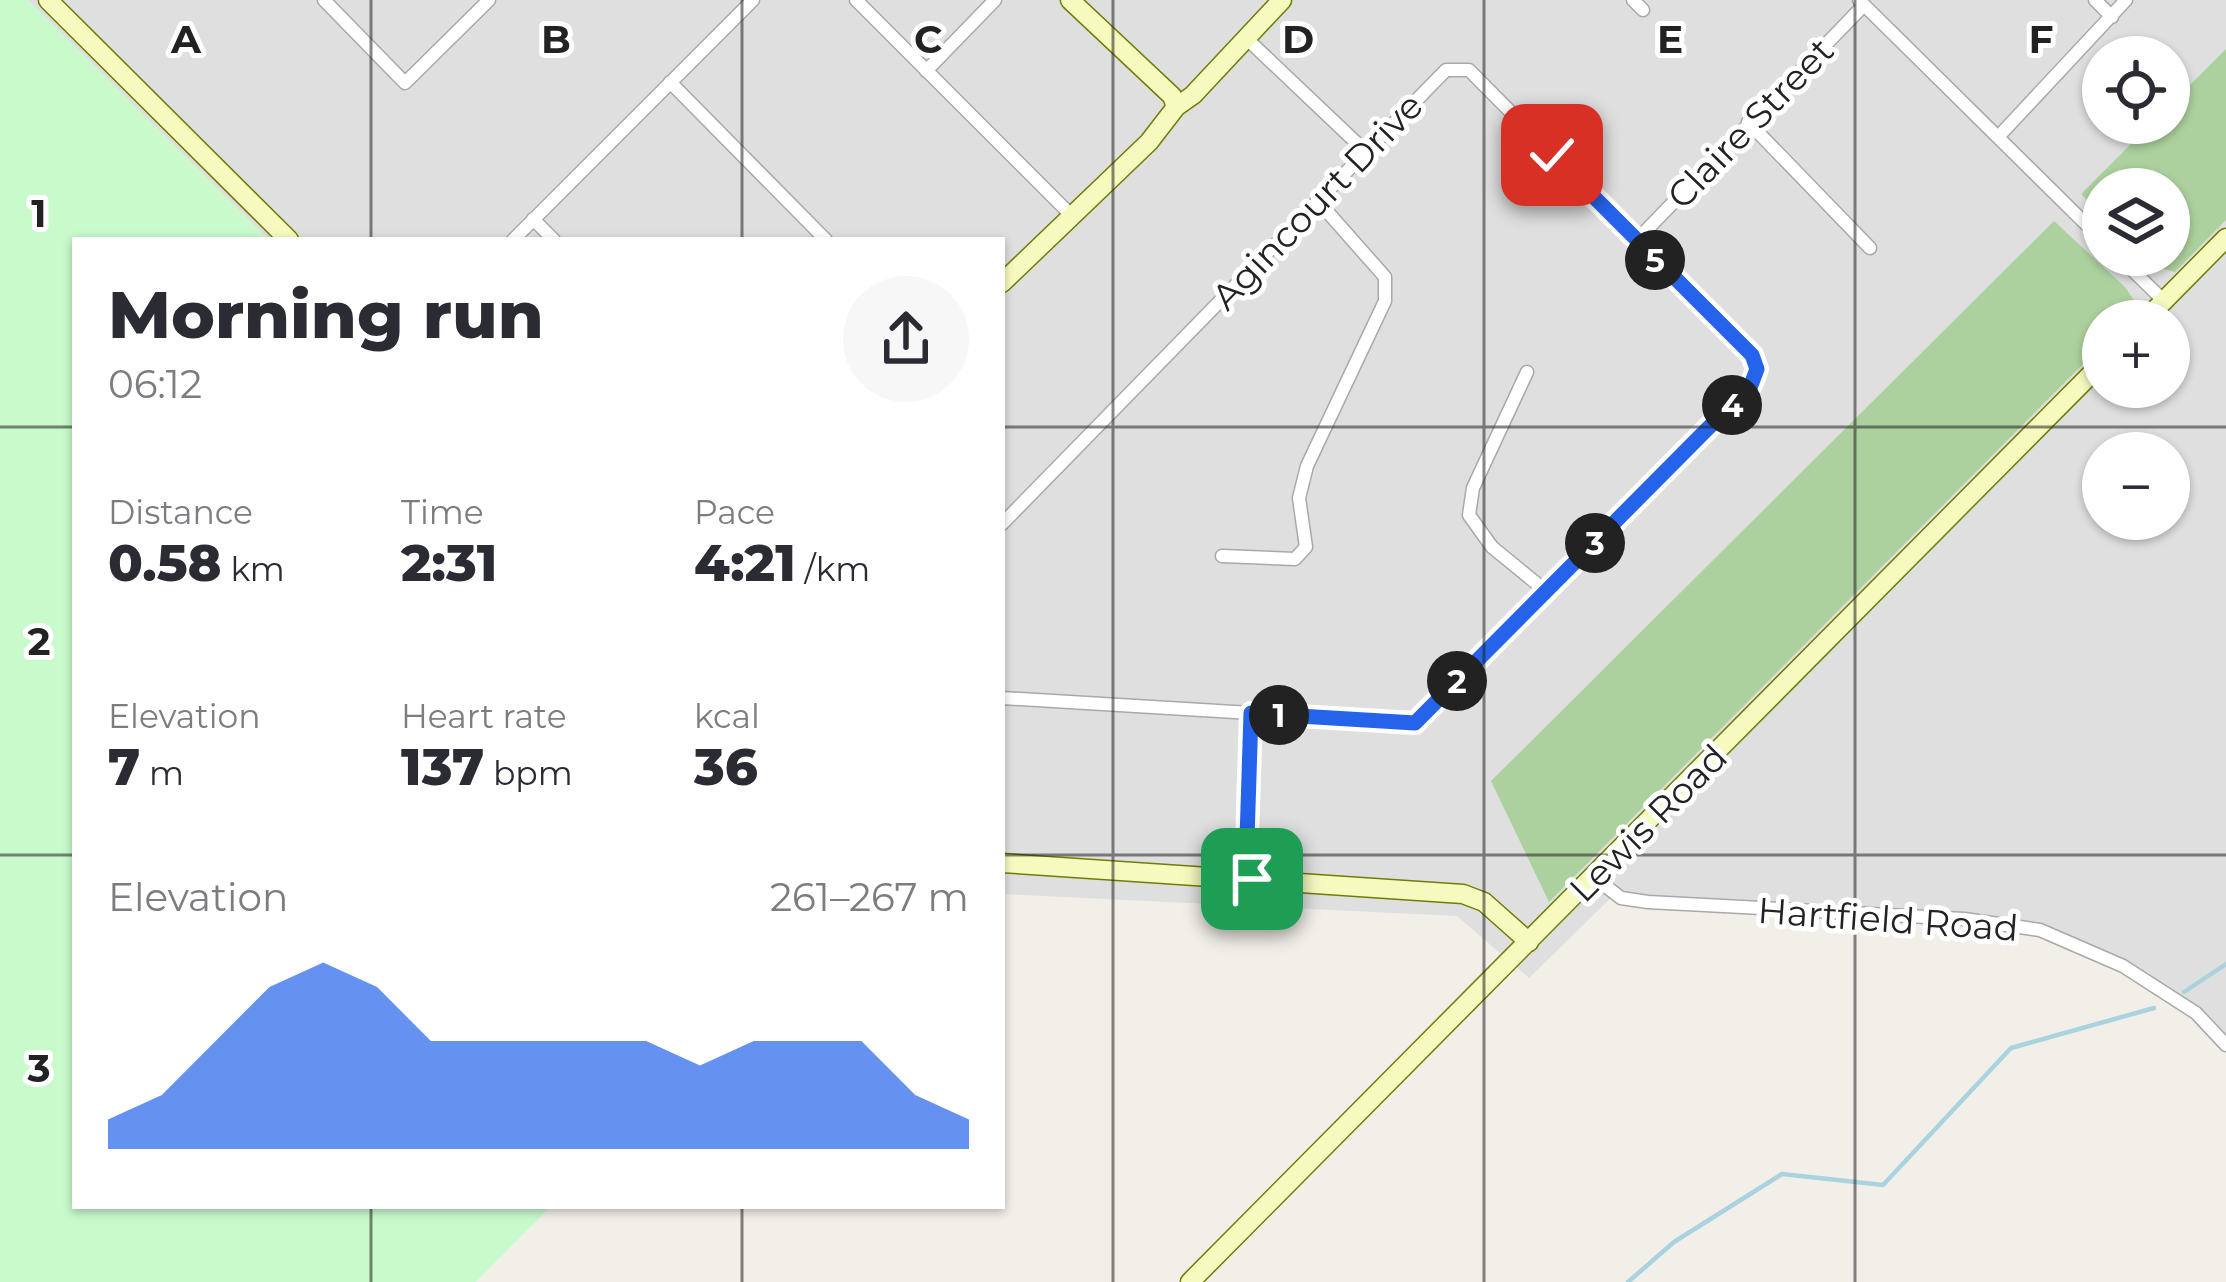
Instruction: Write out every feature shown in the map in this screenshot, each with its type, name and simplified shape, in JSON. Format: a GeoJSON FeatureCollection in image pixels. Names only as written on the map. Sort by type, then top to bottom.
{"type":"FeatureCollection","features":[{"type":"Feature","properties":{"kind":"street"},"geometry":{"type":"LineString","coordinates":[[324,0],[405,83],[489,0]]}},
{"type":"Feature","properties":{"kind":"street"},"geometry":{"type":"LineString","coordinates":[[516,237],[753,0]]}},
{"type":"Feature","properties":{"kind":"street"},"geometry":{"type":"LineString","coordinates":[[856,0],[1070,214]]}},
{"type":"Feature","properties":{"kind":"street"},"geometry":{"type":"LineString","coordinates":[[926,71],[994,0]]}},
{"type":"Feature","properties":{"kind":"street"},"geometry":{"type":"LineString","coordinates":[[1070,0],[1135,65],[1144,82],[1170,102]]}},
{"type":"Feature","properties":{"kind":"street"},"geometry":{"type":"LineString","coordinates":[[1005,280],[1129,158],[1170,102],[1211,73],[1282,0]]}},
{"type":"Feature","properties":{"kind":"street"},"geometry":{"type":"LineString","coordinates":[[2095,0],[2112,16]]}},
{"type":"Feature","properties":{"kind":"street"},"geometry":{"type":"LineString","coordinates":[[1999,136],[2126,0]]}},
{"type":"Feature","properties":{"kind":"street"},"geometry":{"type":"LineString","coordinates":[[1862,2],[2082,220]]}},
{"type":"Feature","properties":{"kind":"street","name":"Claire Street"},"geometry":{"type":"LineString","coordinates":[[1636,241],[1862,2]]}},
{"type":"Feature","properties":{"kind":"street"},"geometry":{"type":"LineString","coordinates":[[58,3],[286,237]]}},
{"type":"Feature","properties":{"kind":"street"},"geometry":{"type":"LineString","coordinates":[[1246,38],[1364,150]]}},
{"type":"Feature","properties":{"kind":"street","name":"Agincourt Drive"},"geometry":{"type":"LineString","coordinates":[[1005,521],[1446,70],[1468,70],[1752,355],[1757,369],[1751,385],[1415,723],[1005,698]]}},
{"type":"Feature","properties":{"kind":"street"},"geometry":{"type":"LineString","coordinates":[[670,82],[823,237]]}},
{"type":"Feature","properties":{"kind":"street"},"geometry":{"type":"LineString","coordinates":[[1748,122],[1870,248]]}},
{"type":"Feature","properties":{"kind":"street"},"geometry":{"type":"LineString","coordinates":[[1222,556],[1294,559],[1306,547],[1299,498],[1307,466],[1385,301],[1385,278],[1317,200]]}},
{"type":"Feature","properties":{"kind":"street"},"geometry":{"type":"LineString","coordinates":[[533,219],[551,237]]}},
{"type":"Feature","properties":{"kind":"street"},"geometry":{"type":"LineString","coordinates":[[2165,300],[2226,238]]}},
{"type":"Feature","properties":{"kind":"street"},"geometry":{"type":"LineString","coordinates":[[2138,276],[2163,300]]}},
{"type":"Feature","properties":{"kind":"street"},"geometry":{"type":"LineString","coordinates":[[1527,372],[1473,488],[1468,515],[1492,547],[1547,592]]}},
{"type":"Feature","properties":{"kind":"street","name":"Lewis Road"},"geometry":{"type":"LineString","coordinates":[[1190,1282],[2082,383]]}},
{"type":"Feature","properties":{"kind":"street"},"geometry":{"type":"LineString","coordinates":[[1245,879],[1252,853],[1247,839],[1251,713]]}},
{"type":"Feature","properties":{"kind":"street"},"geometry":{"type":"LineString","coordinates":[[1005,863],[1463,894],[1484,902],[1529,942]]}},
{"type":"Feature","properties":{"kind":"street","name":"Hartfield Road"},"geometry":{"type":"LineString","coordinates":[[1595,878],[1621,898],[1648,902],[1964,919],[2039,930],[2123,966],[2196,1013],[2226,1045]]}},
{"type":"Feature","properties":{"kind":"shaded area"},"geometry":{"type":"Polygon","coordinates":[[[28,0],[2226,0],[2226,1045],[2196,1013],[2125,966],[2024,925],[1632,896],[1620,889],[1529,978],[1457,916],[1005,894],[1005,237],[266,237],[28,0]]]}},
{"type":"Feature","properties":{"kind":"green space"},"geometry":{"type":"Polygon","coordinates":[[[0,0],[28,0],[266,237],[72,237],[72,1209],[548,1209],[476,1282],[0,1282],[0,0]]]}},
{"type":"Feature","properties":{"kind":"green space"},"geometry":{"type":"Polygon","coordinates":[[[2226,49],[2226,220],[2190,257],[2190,168],[2107,168],[2131,144],[2190,144],[2190,85],[2226,49]]]}},
{"type":"Feature","properties":{"kind":"green space"},"geometry":{"type":"Polygon","coordinates":[[[2054,221],[2082,247],[2082,276],[2113,276],[2125,287],[2134,300],[2082,300],[2082,365],[1549,902],[1491,781],[2054,221]]]}},
{"type":"Feature","properties":{"kind":"waterway"},"geometry":{"type":"LineString","coordinates":[[2184,992],[2226,964]]}},
{"type":"Feature","properties":{"kind":"waterway"},"geometry":{"type":"LineString","coordinates":[[1628,1282],[1674,1242],[1782,1174],[1883,1185],[2011,1048],[2154,1008]]}},
{"type":"Feature","properties":{"kind":"route"},"geometry":{"type":"LineString","coordinates":[[1252,879],[1247,839],[1251,713],[1415,723],[1751,385],[1757,369],[1752,355],[1552,155]]}}]}
